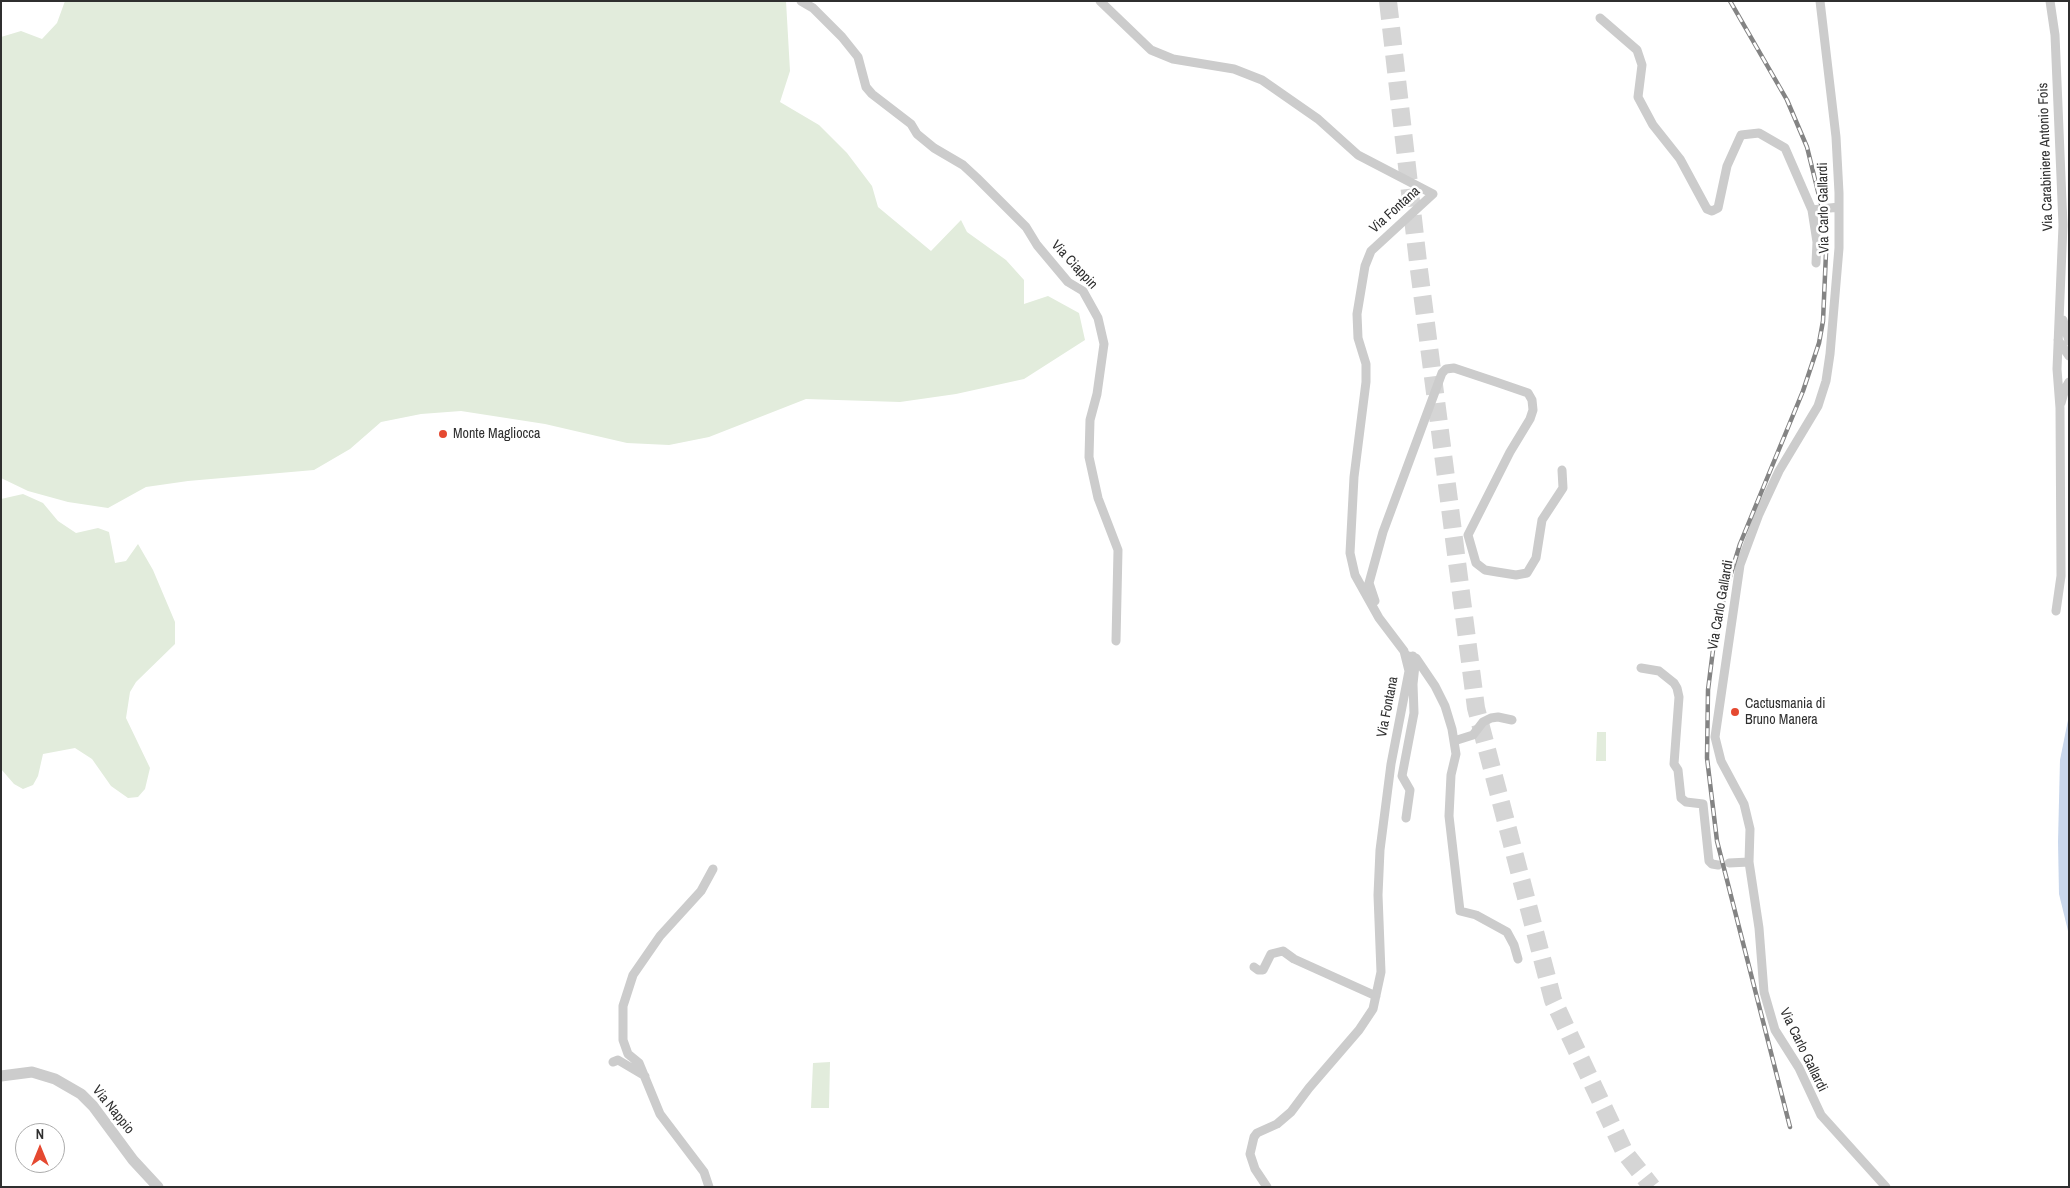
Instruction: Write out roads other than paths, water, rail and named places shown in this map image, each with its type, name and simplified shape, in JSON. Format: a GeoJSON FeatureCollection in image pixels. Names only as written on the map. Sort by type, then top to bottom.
{"type":"FeatureCollection","features":[{"type":"Feature","properties":{"kind":"street","name":"Via Ciappin"},"geometry":{"type":"LineString","coordinates":[[801,1],[813,8],[842,37],[858,57],[866,86],[872,94],[911,124],[918,134],[934,148],[962,165],[982,183],[1026,227],[1053,266],[1068,282],[1083,292],[1098,318],[1104,344],[1098,394],[1090,420],[1089,458],[1098,498],[1118,550],[1116,641]]}},
{"type":"Feature","properties":{"kind":"street","name":"Via Fontana"},"geometry":{"type":"LineString","coordinates":[[1100,1],[1151,50],[1173,59],[1234,70],[1262,80],[1318,119],[1358,155],[1433,194],[1406,221],[1383,238],[1370,251],[1365,266],[1357,314],[1358,338],[1366,364],[1366,382],[1354,477],[1350,553],[1355,575],[1379,618],[1410,657],[1408,682],[1391,764],[1380,850],[1378,904],[1381,972],[1373,1009],[1360,1030],[1315,1081],[1291,1112],[1277,1124],[1257,1133],[1254,1137],[1250,1154],[1256,1169],[1267,1187]]}},
{"type":"Feature","properties":{"kind":"street","name":"Via Carlo Gallardi"},"geometry":{"type":"LineString","coordinates":[[1820,1],[1836,137],[1839,207],[1839,248],[1830,354],[1826,382],[1818,406],[1775,479],[1740,565],[1717,712],[1715,737],[1716,748],[1744,804],[1750,829],[1749,862],[1764,992],[1775,1030],[1799,1068],[1821,1115],[1886,1187]]}},
{"type":"Feature","properties":{"kind":"street","name":"Via Carabiniere Antonio Fois"},"geometry":{"type":"LineString","coordinates":[[2050,1],[2055,34],[2060,125],[2063,226],[2061,312]]}},
{"type":"Feature","properties":{"kind":"street"},"geometry":{"type":"LineString","coordinates":[[1600,18],[1637,50],[1642,65],[1637,92],[1640,102],[1653,125],[1680,159],[1707,210],[1712,211],[1718,208],[1727,166],[1739,137],[1754,132],[1768,137],[1785,148],[1812,210],[1817,242],[1816,264]]}},
{"type":"Feature","properties":{"kind":"street"},"geometry":{"type":"LineString","coordinates":[[1812,210],[1839,207]]}},
{"type":"Feature","properties":{"kind":"street"},"geometry":{"type":"LineString","coordinates":[[2056,611],[2061,576],[2060,408],[2057,340],[2061,312]]}},
{"type":"Feature","properties":{"kind":"street"},"geometry":{"type":"LineString","coordinates":[[2061,312],[2069,341]]}},
{"type":"Feature","properties":{"kind":"street"},"geometry":{"type":"LineString","coordinates":[[2057,340],[2069,356]]}},
{"type":"Feature","properties":{"kind":"street"},"geometry":{"type":"LineString","coordinates":[[2057,369],[2069,360]]}},
{"type":"Feature","properties":{"kind":"street"},"geometry":{"type":"LineString","coordinates":[[1392,634],[1389,623],[1373,598],[1369,583],[1370,572],[1442,373],[1446,369],[1454,368],[1528,393],[1532,400],[1533,410],[1530,419],[1510,452],[1468,535],[1476,563],[1485,570],[1516,575],[1527,573],[1536,558],[1542,520],[1563,488],[1562,470]]}},
{"type":"Feature","properties":{"kind":"street"},"geometry":{"type":"LineString","coordinates":[[2060,408],[2069,382]]}},
{"type":"Feature","properties":{"kind":"street"},"geometry":{"type":"LineString","coordinates":[[1410,657],[1435,686],[1445,706],[1454,741],[1456,754],[1451,775],[1449,816],[1460,911],[1476,915],[1507,932],[1514,945],[1518,959]]}},
{"type":"Feature","properties":{"kind":"street"},"geometry":{"type":"LineString","coordinates":[[1406,818],[1410,790],[1402,776],[1414,713],[1413,684],[1415,665],[1410,657]]}},
{"type":"Feature","properties":{"kind":"street"},"geometry":{"type":"LineString","coordinates":[[1641,668],[1659,671],[1674,683],[1677,688],[1679,697],[1674,764],[1678,770],[1681,798],[1686,802],[1703,804],[1709,861],[1712,864],[1718,865]]}},
{"type":"Feature","properties":{"kind":"street"},"geometry":{"type":"LineString","coordinates":[[1454,741],[1473,735],[1483,722],[1491,718],[1512,720]]}},
{"type":"Feature","properties":{"kind":"street"},"geometry":{"type":"LineString","coordinates":[[1729,863],[1749,862]]}},
{"type":"Feature","properties":{"kind":"street"},"geometry":{"type":"LineString","coordinates":[[709,1187],[704,1172],[660,1114],[645,1076],[638,1063],[628,1054],[623,1040],[623,1006],[633,975],[660,936],[701,891],[713,869]]}},
{"type":"Feature","properties":{"kind":"street"},"geometry":{"type":"LineString","coordinates":[[1254,967],[1258,970],[1263,970],[1271,954],[1283,951],[1294,959],[1376,996]]}},
{"type":"Feature","properties":{"kind":"street"},"geometry":{"type":"LineString","coordinates":[[613,1062],[618,1060],[645,1076]]}},
{"type":"Feature","properties":{"kind":"street","name":"Via Nappio"},"geometry":{"type":"LineString","coordinates":[[1,1076],[32,1072],[55,1079],[81,1094],[93,1106],[133,1160],[158,1187]]}},
{"type":"Feature","properties":{"kind":"water"},"geometry":{"type":"Polygon","coordinates":[[[2069,715],[2069,935],[2059,894],[2058,842],[2060,760],[2069,715]]]}},
{"type":"Feature","properties":{"kind":"tunnel"},"geometry":{"type":"LineString","coordinates":[[1388,1],[1418,262],[1476,708],[1553,1000],[1625,1153],[1652,1187]]}},
{"type":"Feature","properties":{"kind":"railway"},"geometry":{"type":"LineString","coordinates":[[1730,1],[1787,100],[1807,147],[1823,212],[1826,253],[1823,321],[1819,343],[1803,391],[1740,544],[1725,593],[1714,642],[1708,690],[1707,758],[1717,841],[1790,1127]]}},
{"type":"Feature","properties":{"kind":"place","name":"Monte Magliocca"},"geometry":{"type":"Point","coordinates":[443,434]}},
{"type":"Feature","properties":{"kind":"place","name":"Cactusmania di Bruno Manera"},"geometry":{"type":"Point","coordinates":[1735,712]}}]}
